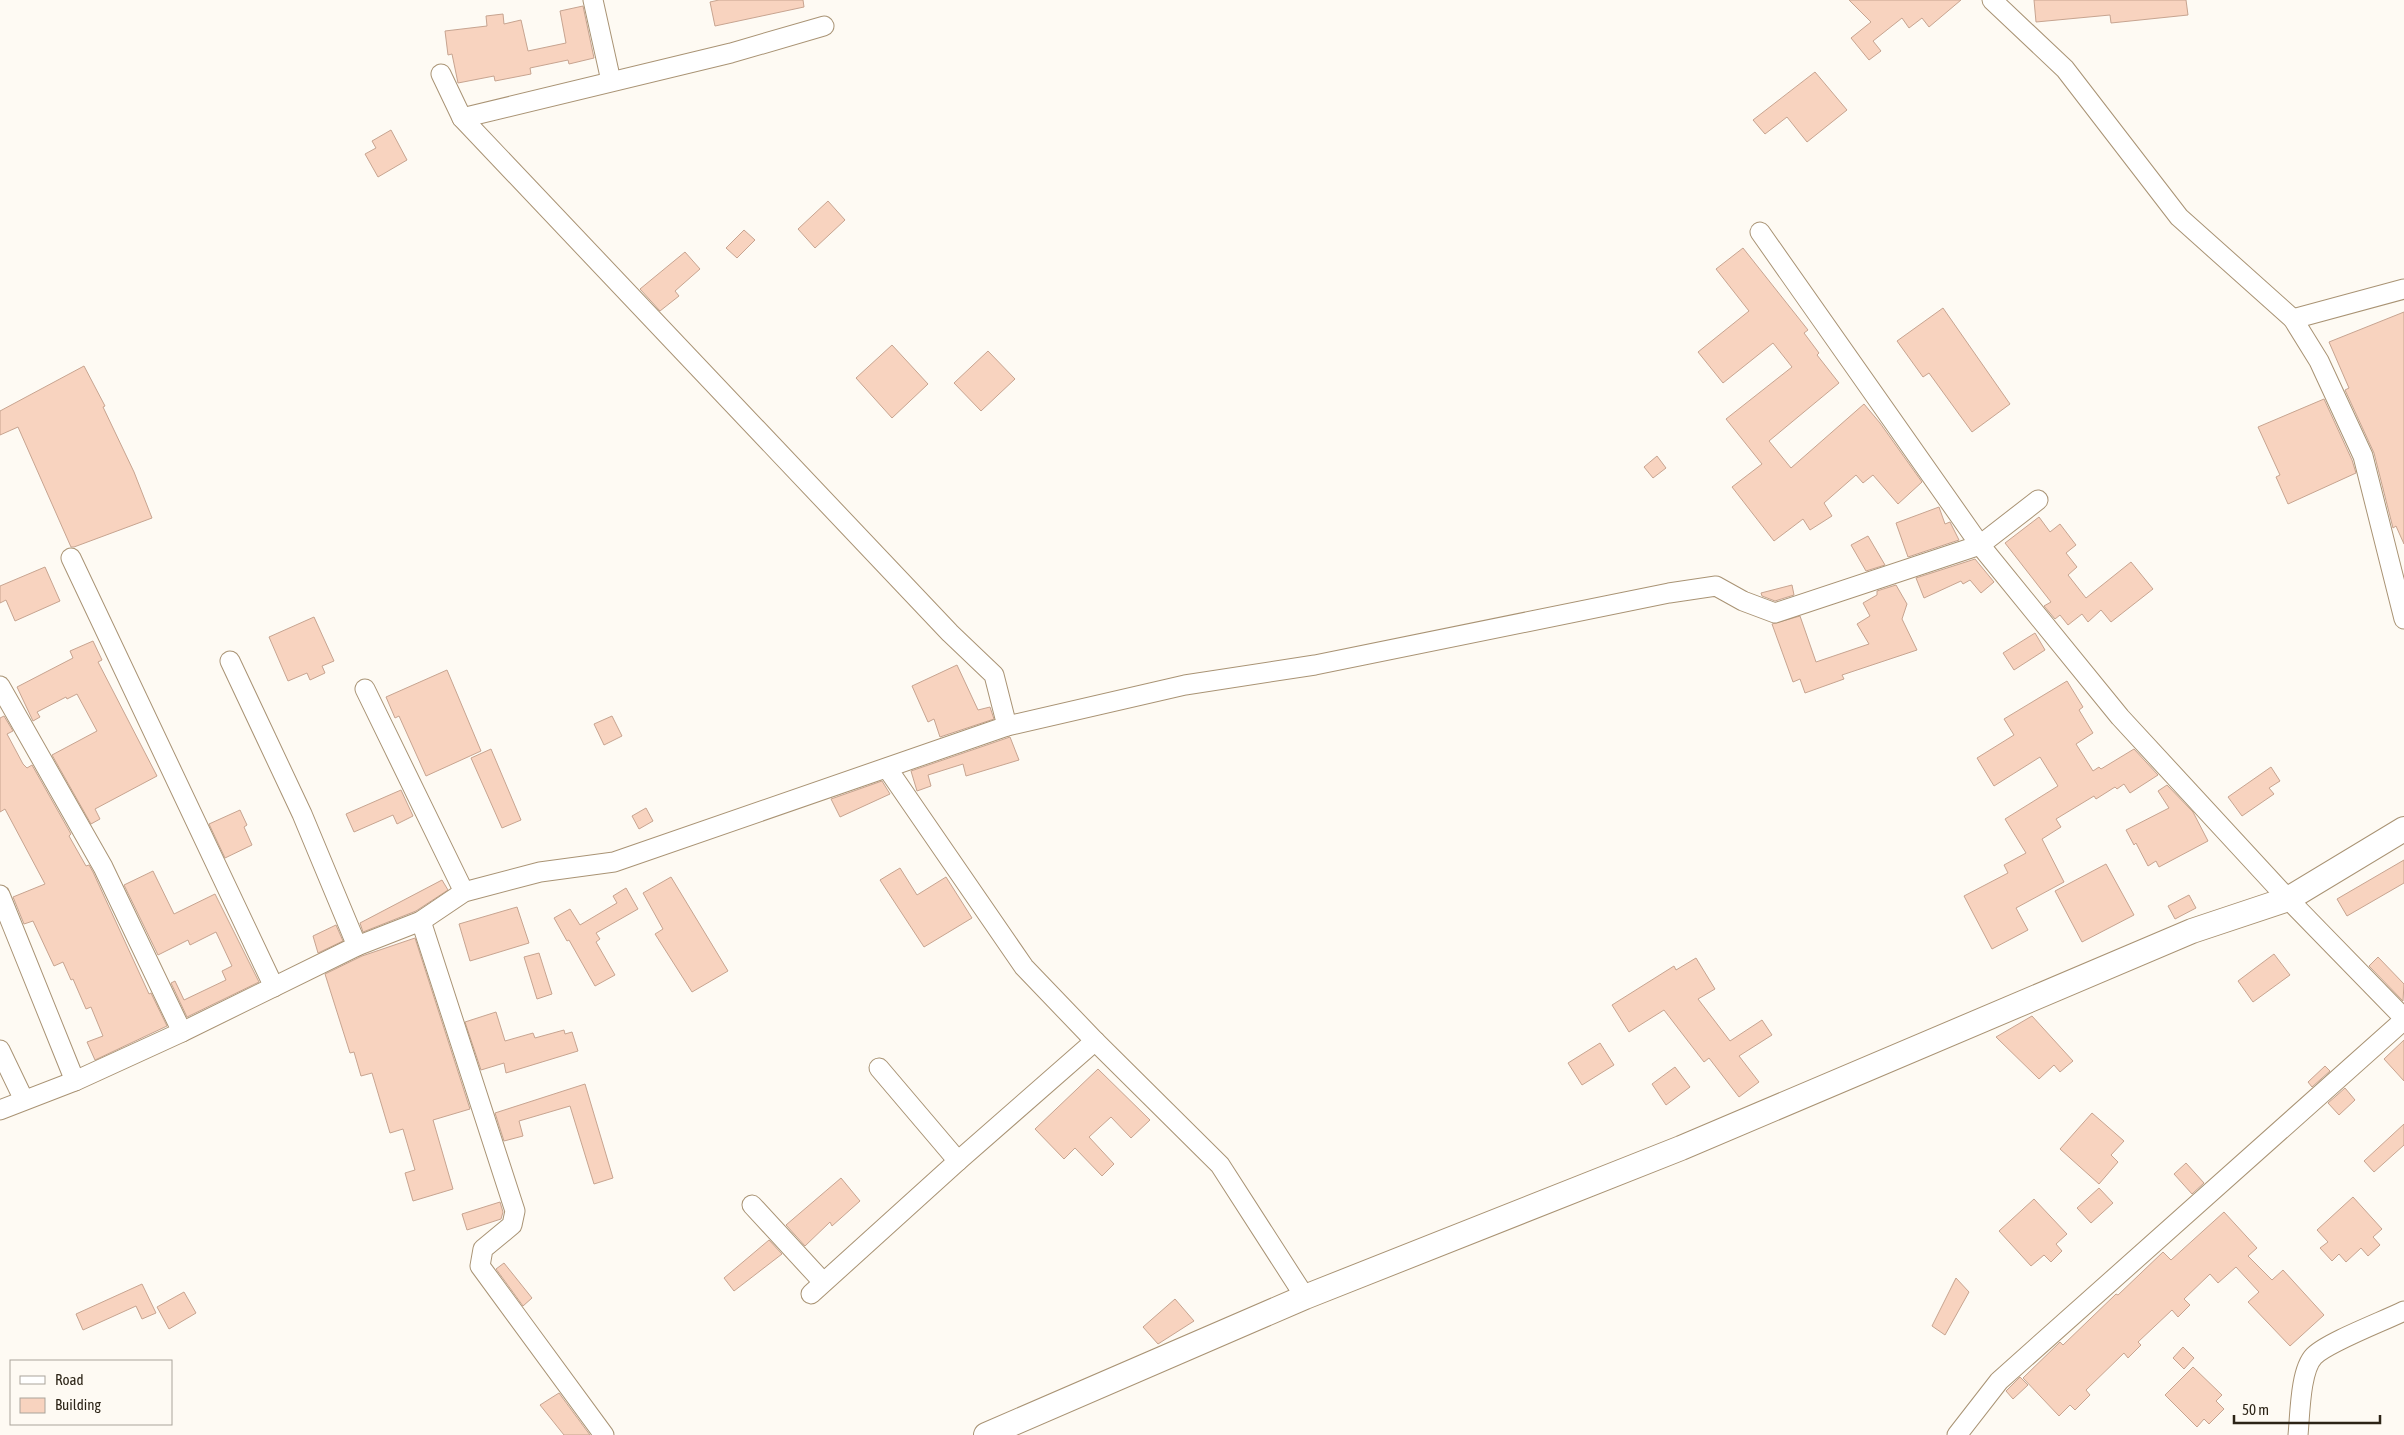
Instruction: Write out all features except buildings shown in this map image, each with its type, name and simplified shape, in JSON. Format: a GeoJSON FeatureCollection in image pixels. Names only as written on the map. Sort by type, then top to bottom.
{"type":"FeatureCollection","features":[{"type":"Feature","properties":{"kind":"street"},"geometry":{"type":"LineString","coordinates":[[593,0],[611,82]]}},
{"type":"Feature","properties":{"kind":"street"},"geometry":{"type":"LineString","coordinates":[[1992,0],[2065,69],[2179,217],[2293,319],[2319,361],[2363,456],[2404,619]]}},
{"type":"Feature","properties":{"kind":"street"},"geometry":{"type":"LineString","coordinates":[[462,118],[731,53],[824,26]]}},
{"type":"Feature","properties":{"kind":"street"},"geometry":{"type":"LineString","coordinates":[[441,74],[462,118],[950,633],[994,675],[1008,726]]}},
{"type":"Feature","properties":{"kind":"street"},"geometry":{"type":"LineString","coordinates":[[1760,232],[1980,545],[2120,717],[2288,899],[2404,1019],[1999,1381],[1957,1435]]}},
{"type":"Feature","properties":{"kind":"street"},"geometry":{"type":"LineString","coordinates":[[2293,319],[2404,289]]}},
{"type":"Feature","properties":{"kind":"street"},"geometry":{"type":"LineString","coordinates":[[0,1110],[75,1081],[182,1032],[357,946],[421,921],[464,892],[540,872],[614,862],[1008,726],[1185,685],[1315,665],[1660,595],[1716,586],[1743,602],[1775,613],[1980,545],[2038,500]]}},
{"type":"Feature","properties":{"kind":"street"},"geometry":{"type":"LineString","coordinates":[[71,558],[274,987]]}},
{"type":"Feature","properties":{"kind":"street"},"geometry":{"type":"LineString","coordinates":[[230,661],[302,814],[357,946]]}},
{"type":"Feature","properties":{"kind":"street"},"geometry":{"type":"LineString","coordinates":[[0,686],[103,867],[182,1032]]}},
{"type":"Feature","properties":{"kind":"street"},"geometry":{"type":"LineString","coordinates":[[365,689],[464,892]]}},
{"type":"Feature","properties":{"kind":"street"},"geometry":{"type":"LineString","coordinates":[[887,768],[1024,967],[1095,1041],[1220,1165],[1305,1297]]}},
{"type":"Feature","properties":{"kind":"street"},"geometry":{"type":"LineString","coordinates":[[986,1435],[1305,1297],[1681,1148],[2192,931],[2288,899],[2404,829]]}},
{"type":"Feature","properties":{"kind":"street"},"geometry":{"type":"LineString","coordinates":[[0,895],[75,1081]]}},
{"type":"Feature","properties":{"kind":"street"},"geometry":{"type":"LineString","coordinates":[[421,921],[515,1211],[512,1225],[483,1249],[480,1266],[604,1435]]}},
{"type":"Feature","properties":{"kind":"street"},"geometry":{"type":"LineString","coordinates":[[752,1206],[817,1288],[1095,1041]]}},
{"type":"Feature","properties":{"kind":"street"},"geometry":{"type":"LineString","coordinates":[[0,1050],[24,1100]]}},
{"type":"Feature","properties":{"kind":"street"},"geometry":{"type":"LineString","coordinates":[[879,1068],[958,1161]]}},
{"type":"Feature","properties":{"kind":"street"},"geometry":{"type":"LineString","coordinates":[[2298,1435],[2305,1373],[2314,1356],[2339,1341],[2404,1311]]}}]}
